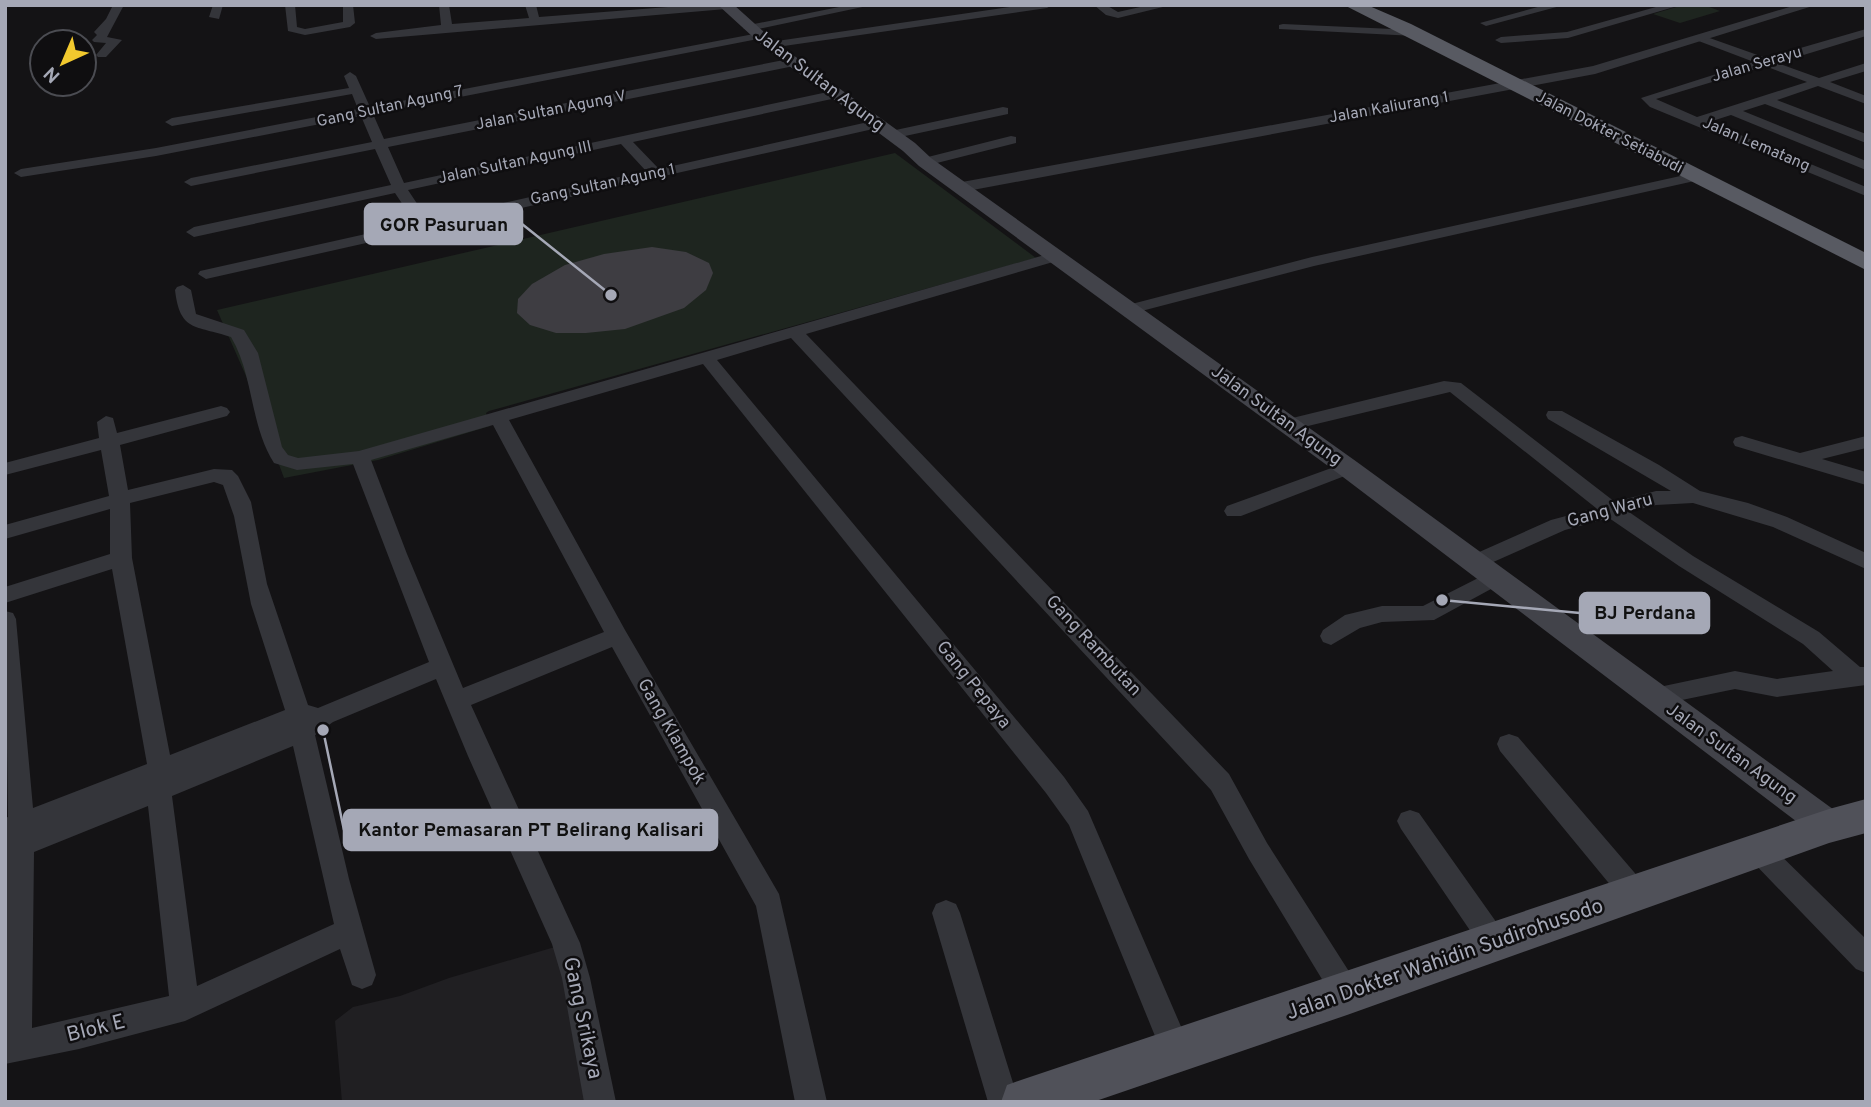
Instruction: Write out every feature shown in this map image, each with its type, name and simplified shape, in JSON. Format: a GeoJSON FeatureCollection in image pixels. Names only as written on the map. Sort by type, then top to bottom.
{"type":"FeatureCollection","features":[{"type":"Feature","properties":{"kind":"highway","name":"Jalan Dokter Setiabudi"},"geometry":{"type":"LineString","coordinates":[[1352,5],[1415,33],[1866,263]]}},
{"type":"Feature","properties":{"kind":"main road","name":"Jalan Sultan Agung"},"geometry":{"type":"LineString","coordinates":[[725,6],[753,32],[909,147],[925,162],[1348,468],[1653,697],[1847,821]]}},
{"type":"Feature","properties":{"kind":"main road","name":"Jalan Dokter Wahidin Sudirohusodo"},"geometry":{"type":"LineString","coordinates":[[1024,1102],[1347,994],[1847,821]]}},
{"type":"Feature","properties":{"kind":"street"},"geometry":{"type":"LineString","coordinates":[[102,55],[116,40],[98,40],[105,32],[100,32],[119,5]]}},
{"type":"Feature","properties":{"kind":"street"},"geometry":{"type":"LineString","coordinates":[[215,17],[218,5]]}},
{"type":"Feature","properties":{"kind":"street"},"geometry":{"type":"LineString","coordinates":[[290,5],[291,27],[299,32],[346,25],[349,23],[348,5]]}},
{"type":"Feature","properties":{"kind":"street"},"geometry":{"type":"LineString","coordinates":[[444,5],[447,28]]}},
{"type":"Feature","properties":{"kind":"street"},"geometry":{"type":"LineString","coordinates":[[530,5],[535,21]]}},
{"type":"Feature","properties":{"kind":"street"},"geometry":{"type":"LineString","coordinates":[[753,32],[867,5]]}},
{"type":"Feature","properties":{"kind":"street"},"geometry":{"type":"LineString","coordinates":[[753,32],[1046,5]]}},
{"type":"Feature","properties":{"kind":"street"},"geometry":{"type":"LineString","coordinates":[[1099,5],[1118,15],[1166,5]]}},
{"type":"Feature","properties":{"kind":"street"},"geometry":{"type":"LineString","coordinates":[[1486,23],[1559,5]]}},
{"type":"Feature","properties":{"kind":"street"},"geometry":{"type":"LineString","coordinates":[[1501,40],[1567,35],[1676,5]]}},
{"type":"Feature","properties":{"kind":"street","name":"Jalan Kaliurang 1"},"geometry":{"type":"LineString","coordinates":[[962,187],[1595,71],[1810,5]]}},
{"type":"Feature","properties":{"kind":"street"},"geometry":{"type":"LineString","coordinates":[[376,36],[600,16],[622,10],[725,6]]}},
{"type":"Feature","properties":{"kind":"street"},"geometry":{"type":"LineString","coordinates":[[600,16],[603,30]]}},
{"type":"Feature","properties":{"kind":"street"},"geometry":{"type":"LineString","coordinates":[[512,24],[516,37]]}},
{"type":"Feature","properties":{"kind":"street"},"geometry":{"type":"LineString","coordinates":[[1283,27],[1415,33]]}},
{"type":"Feature","properties":{"kind":"street","name":"Gang Sultan Agung 7"},"geometry":{"type":"LineString","coordinates":[[20,173],[156,152],[366,113],[494,104],[753,32]]}},
{"type":"Feature","properties":{"kind":"street","name":"Jalan Serayu"},"geometry":{"type":"LineString","coordinates":[[1647,98],[1863,34]]}},
{"type":"Feature","properties":{"kind":"street"},"geometry":{"type":"LineString","coordinates":[[1700,38],[1866,100]]}},
{"type":"Feature","properties":{"kind":"street","name":"Jalan Sultan Agung V"},"geometry":{"type":"LineString","coordinates":[[191,182],[382,144],[494,104],[794,62]]}},
{"type":"Feature","properties":{"kind":"street"},"geometry":{"type":"LineString","coordinates":[[1699,121],[1866,67]]}},
{"type":"Feature","properties":{"kind":"street"},"geometry":{"type":"LineString","coordinates":[[1851,72],[1866,77]]}},
{"type":"Feature","properties":{"kind":"street"},"geometry":{"type":"LineString","coordinates":[[350,76],[399,188],[424,225]]}},
{"type":"Feature","properties":{"kind":"street"},"geometry":{"type":"LineString","coordinates":[[172,122],[356,90]]}},
{"type":"Feature","properties":{"kind":"street","name":"Jalan Sultan Agung III"},"geometry":{"type":"LineString","coordinates":[[194,232],[837,94]]}},
{"type":"Feature","properties":{"kind":"street","name":"Jalan Lematang"},"geometry":{"type":"LineString","coordinates":[[1647,98],[1650,102],[1866,192]]}},
{"type":"Feature","properties":{"kind":"street"},"geometry":{"type":"LineString","coordinates":[[1766,100],[1866,139]]}},
{"type":"Feature","properties":{"kind":"street","name":"Gang Sultan Agung 1"},"geometry":{"type":"LineString","coordinates":[[206,274],[656,174],[884,129],[1003,111]]}},
{"type":"Feature","properties":{"kind":"street"},"geometry":{"type":"LineString","coordinates":[[1732,111],[1866,166]]}},
{"type":"Feature","properties":{"kind":"street"},"geometry":{"type":"LineString","coordinates":[[625,140],[656,174]]}},
{"type":"Feature","properties":{"kind":"street"},"geometry":{"type":"LineString","coordinates":[[925,162],[1011,140]]}},
{"type":"Feature","properties":{"kind":"street"},"geometry":{"type":"LineString","coordinates":[[1130,309],[1325,258],[1694,177]]}},
{"type":"Feature","properties":{"kind":"street"},"geometry":{"type":"LineString","coordinates":[[183,290],[186,312],[190,318],[230,331],[243,339],[273,447],[281,459],[297,464],[362,463],[798,336],[1055,257]]}},
{"type":"Feature","properties":{"kind":"street","name":"Gang Rambutan"},"geometry":{"type":"LineString","coordinates":[[798,336],[1226,792],[1258,851],[1347,994]]}},
{"type":"Feature","properties":{"kind":"street","name":"Gang Pepaya"},"geometry":{"type":"LineString","coordinates":[[710,362],[1046,774],[1083,828],[1177,1052]]}},
{"type":"Feature","properties":{"kind":"street"},"geometry":{"type":"LineString","coordinates":[[1287,425],[1444,386],[1455,387],[1612,510],[1686,561],[1811,638],[1861,677]]}},
{"type":"Feature","properties":{"kind":"street"},"geometry":{"type":"LineString","coordinates":[[5,469],[107,432],[220,412]]}},
{"type":"Feature","properties":{"kind":"street"},"geometry":{"type":"LineString","coordinates":[[1555,415],[1693,496]]}},
{"type":"Feature","properties":{"kind":"street","name":"Gang Klampok"},"geometry":{"type":"LineString","coordinates":[[500,422],[771,913],[811,1102]]}},
{"type":"Feature","properties":{"kind":"street"},"geometry":{"type":"LineString","coordinates":[[107,432],[120,501],[121,558],[160,780],[185,1006]]}},
{"type":"Feature","properties":{"kind":"street"},"geometry":{"type":"LineString","coordinates":[[1742,442],[1866,479]]}},
{"type":"Feature","properties":{"kind":"street"},"geometry":{"type":"LineString","coordinates":[[1799,460],[1866,442]]}},
{"type":"Feature","properties":{"kind":"street","name":"Gang Srikaya"},"geometry":{"type":"LineString","coordinates":[[362,463],[396,554],[457,700],[573,968],[600,1102]]}},
{"type":"Feature","properties":{"kind":"street"},"geometry":{"type":"LineString","coordinates":[[1234,511],[1348,468]]}},
{"type":"Feature","properties":{"kind":"street"},"geometry":{"type":"LineString","coordinates":[[5,532],[217,474],[234,482],[239,495],[254,575],[300,724],[348,931],[362,975]]}},
{"type":"Feature","properties":{"kind":"street","name":"Gang Waru"},"geometry":{"type":"LineString","coordinates":[[1475,562],[1558,525],[1656,498],[1693,496],[1741,508],[1780,522],[1866,562]]}},
{"type":"Feature","properties":{"kind":"street"},"geometry":{"type":"LineString","coordinates":[[5,595],[121,558]]}},
{"type":"Feature","properties":{"kind":"street"},"geometry":{"type":"LineString","coordinates":[[1331,636],[1353,621],[1382,614],[1426,614],[1494,578]]}},
{"type":"Feature","properties":{"kind":"street"},"geometry":{"type":"LineString","coordinates":[[5,619],[13,838],[11,1048]]}},
{"type":"Feature","properties":{"kind":"street"},"geometry":{"type":"LineString","coordinates":[[457,700],[617,636]]}},
{"type":"Feature","properties":{"kind":"street"},"geometry":{"type":"LineString","coordinates":[[13,838],[443,666]]}},
{"type":"Feature","properties":{"kind":"street"},"geometry":{"type":"LineString","coordinates":[[1653,697],[1735,680],[1777,688],[1861,677]]}},
{"type":"Feature","properties":{"kind":"street"},"geometry":{"type":"LineString","coordinates":[[1509,744],[1636,895]]}},
{"type":"Feature","properties":{"kind":"street"},"geometry":{"type":"LineString","coordinates":[[1410,821],[1494,942]]}},
{"type":"Feature","properties":{"kind":"street"},"geometry":{"type":"LineString","coordinates":[[1759,851],[1866,959]]}},
{"type":"Feature","properties":{"kind":"street"},"geometry":{"type":"LineString","coordinates":[[946,913],[1004,1102]]}},
{"type":"Feature","properties":{"kind":"street","name":"Blok E"},"geometry":{"type":"LineString","coordinates":[[11,1048],[185,1006],[348,931]]}},
{"type":"Feature","properties":{"kind":"shaded area"},"geometry":{"type":"Polygon","coordinates":[[[1683,5],[1704,5],[1720,11],[1680,23],[1653,14],[1683,5]]]}},
{"type":"Feature","properties":{"kind":"shaded area"},"geometry":{"type":"Polygon","coordinates":[[[895,153],[1036,258],[489,411],[486,413],[490,426],[378,460],[284,478],[246,376],[217,310],[895,153]]]}},
{"type":"Feature","properties":{"kind":"shaded area"},"geometry":{"type":"Polygon","coordinates":[[[565,944],[600,1102],[342,1102],[335,1021],[353,1007],[400,996],[449,978],[565,944]]]}},
{"type":"Feature","properties":{"kind":"building"},"geometry":{"type":"Polygon","coordinates":[[[652,247],[686,252],[709,263],[713,273],[706,290],[684,308],[625,329],[556,333],[530,325],[517,313],[518,299],[532,284],[565,265],[604,254],[652,247]]]}},
{"type":"Feature","properties":{"kind":"place","name":"GOR Pasuruan"},"geometry":{"type":"Point","coordinates":[611,295]}},
{"type":"Feature","properties":{"kind":"place","name":"BJ Perdana"},"geometry":{"type":"Point","coordinates":[1442,600]}},
{"type":"Feature","properties":{"kind":"place","name":"Kantor Pemasaran PT Belirang Kalisari"},"geometry":{"type":"Point","coordinates":[323,730]}}]}
